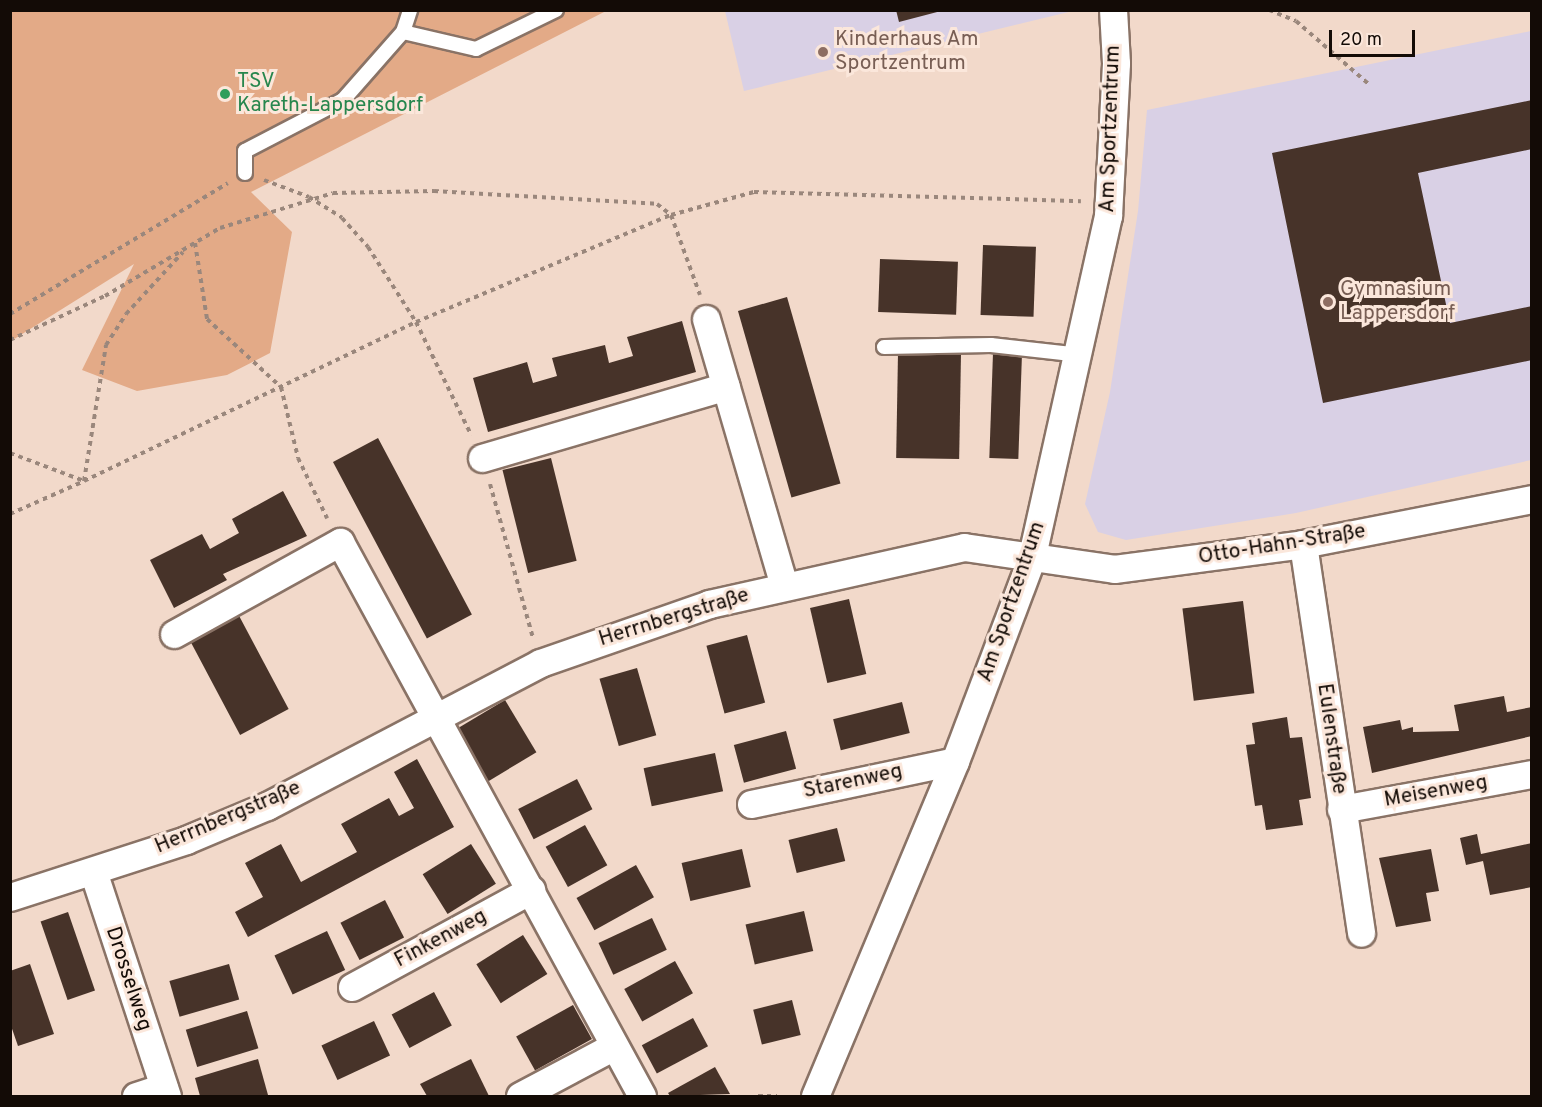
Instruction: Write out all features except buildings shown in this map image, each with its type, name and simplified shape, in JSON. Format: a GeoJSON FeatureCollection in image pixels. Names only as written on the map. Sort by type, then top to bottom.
{"type":"FeatureCollection","features":[{"type":"Feature","properties":{"kind":"street","name":"Am Sportzentrum"},"geometry":{"type":"LineString","coordinates":[[815,1096],[955,761],[1031,560],[1080,355],[1109,202],[1116,63],[1113,10]]}},
{"type":"Feature","properties":{"kind":"street"},"geometry":{"type":"LineString","coordinates":[[706,319],[784,586]]}},
{"type":"Feature","properties":{"kind":"street"},"geometry":{"type":"LineString","coordinates":[[482,458],[726,386]]}},
{"type":"Feature","properties":{"kind":"street","name":"Otto-Hahn-Straße"},"geometry":{"type":"LineString","coordinates":[[1031,560],[1114,569],[1302,544],[1532,499]]}},
{"type":"Feature","properties":{"kind":"street"},"geometry":{"type":"LineString","coordinates":[[174,634],[340,543],[436,715],[642,1096]]}},
{"type":"Feature","properties":{"kind":"street","name":"Eulenstraße"},"geometry":{"type":"LineString","coordinates":[[1302,544],[1361,933]]}},
{"type":"Feature","properties":{"kind":"street","name":"Herrnbergstraße"},"geometry":{"type":"LineString","coordinates":[[10,897],[93,871],[267,806],[436,715],[540,663],[709,604],[964,547],[1031,560]]}},
{"type":"Feature","properties":{"kind":"street","name":"Starenweg"},"geometry":{"type":"LineString","coordinates":[[752,804],[955,761]]}},
{"type":"Feature","properties":{"kind":"street","name":"Meisenweg"},"geometry":{"type":"LineString","coordinates":[[1341,809],[1532,774]]}},
{"type":"Feature","properties":{"kind":"street","name":"Drosselweg"},"geometry":{"type":"LineString","coordinates":[[93,871],[165,1092],[136,1096]]}},
{"type":"Feature","properties":{"kind":"street","name":"Finkenweg"},"geometry":{"type":"LineString","coordinates":[[352,987],[531,890]]}},
{"type":"Feature","properties":{"kind":"street"},"geometry":{"type":"LineString","coordinates":[[520,1096],[614,1046]]}},
{"type":"Feature","properties":{"kind":"lane"},"geometry":{"type":"LineString","coordinates":[[245,173],[245,151],[343,100],[403,32],[410,10]]}},
{"type":"Feature","properties":{"kind":"lane"},"geometry":{"type":"LineString","coordinates":[[403,32],[476,49],[556,10]]}},
{"type":"Feature","properties":{"kind":"lane"},"geometry":{"type":"LineString","coordinates":[[884,347],[1002,346],[1080,355]]}},
{"type":"Feature","properties":{"kind":"path"},"geometry":{"type":"LineString","coordinates":[[1269,10],[1296,21],[1370,85]]}},
{"type":"Feature","properties":{"kind":"path"},"geometry":{"type":"LineString","coordinates":[[10,314],[245,173],[309,197],[342,218],[368,247],[416,322],[482,458],[540,663]]}},
{"type":"Feature","properties":{"kind":"path"},"geometry":{"type":"LineString","coordinates":[[10,340],[220,228],[309,197],[434,191],[657,204],[671,215],[694,266],[706,319]]}},
{"type":"Feature","properties":{"kind":"path"},"geometry":{"type":"LineString","coordinates":[[10,514],[84,481],[416,322],[671,215],[754,192],[1109,202]]}},
{"type":"Feature","properties":{"kind":"path"},"geometry":{"type":"LineString","coordinates":[[195,243],[207,319],[281,387],[298,458],[340,543]]}},
{"type":"Feature","properties":{"kind":"path"},"geometry":{"type":"LineString","coordinates":[[84,481],[106,345],[126,314],[188,247]]}},
{"type":"Feature","properties":{"kind":"path"},"geometry":{"type":"LineString","coordinates":[[10,453],[84,481]]}},
{"type":"Feature","properties":{"kind":"path"},"geometry":{"type":"LineString","coordinates":[[758,1096],[777,1096]]}},
{"type":"Feature","properties":{"kind":"shaded area","name":"Kinderhaus Am Sportzentrum"},"geometry":{"type":"Polygon","coordinates":[[[1077,10],[744,91],[725,11],[1077,10]]]}},
{"type":"Feature","properties":{"kind":"shaded area","name":"TSV Kareth-Lappersdorf"},"geometry":{"type":"Polygon","coordinates":[[[11,11],[606,11],[251,192],[292,232],[270,353],[227,375],[137,391],[82,370],[134,264],[11,341],[11,11]]]}},
{"type":"Feature","properties":{"kind":"shaded area","name":"Gymnasium Lappersdorf"},"geometry":{"type":"Polygon","coordinates":[[[1531,31],[1531,460],[1296,513],[1126,540],[1098,532],[1085,504],[1110,392],[1138,211],[1147,110],[1531,31]]]}},
{"type":"Feature","properties":{"kind":"place","name":"Kinderhaus Am Sportzentrum"},"geometry":{"type":"Point","coordinates":[823,52]}},
{"type":"Feature","properties":{"kind":"place","name":"TSV Kareth-Lappersdorf"},"geometry":{"type":"Point","coordinates":[225,94]}},
{"type":"Feature","properties":{"kind":"place","name":"Gymnasium Lappersdorf"},"geometry":{"type":"Point","coordinates":[1328,302]}}]}
